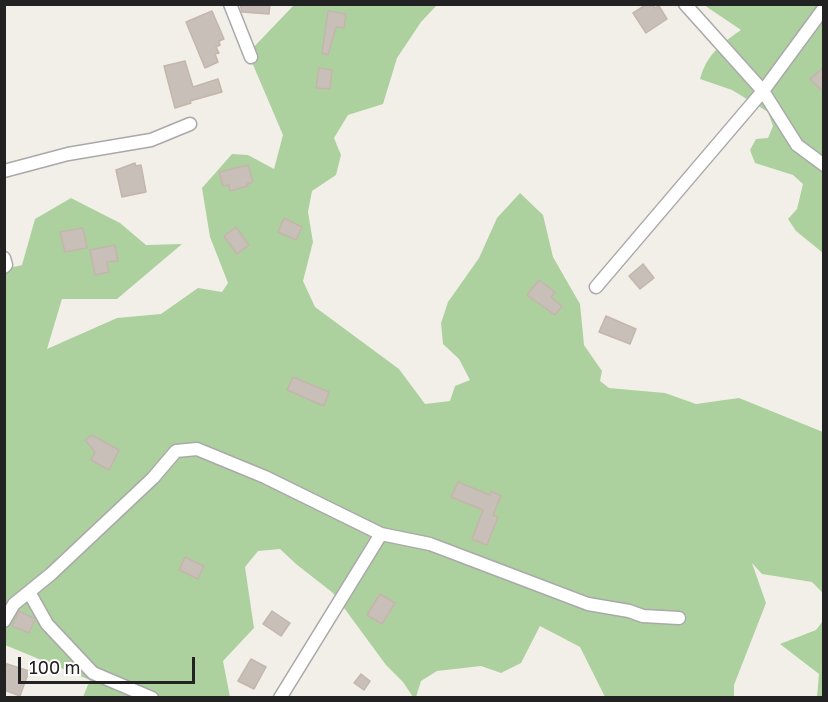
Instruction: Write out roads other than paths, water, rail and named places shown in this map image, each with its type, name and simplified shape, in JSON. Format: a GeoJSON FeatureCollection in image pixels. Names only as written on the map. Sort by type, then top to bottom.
{"type":"FeatureCollection","features":[{"type":"Feature","properties":{"kind":"street"},"geometry":{"type":"LineString","coordinates":[[230,4],[251,57]]}},
{"type":"Feature","properties":{"kind":"street"},"geometry":{"type":"LineString","coordinates":[[685,4],[763,91],[797,145],[824,165]]}},
{"type":"Feature","properties":{"kind":"street"},"geometry":{"type":"LineString","coordinates":[[596,287],[763,91],[824,8]]}},
{"type":"Feature","properties":{"kind":"street"},"geometry":{"type":"LineString","coordinates":[[4,171],[68,154],[151,140],[190,124]]}},
{"type":"Feature","properties":{"kind":"street"},"geometry":{"type":"LineString","coordinates":[[4,258],[6,265],[4,267]]}},
{"type":"Feature","properties":{"kind":"street"},"geometry":{"type":"LineString","coordinates":[[4,621],[14,604],[51,574],[153,478],[176,451],[197,450],[265,477],[381,534],[430,544],[588,604],[629,611],[643,616],[679,618]]}},
{"type":"Feature","properties":{"kind":"street"},"geometry":{"type":"LineString","coordinates":[[279,698],[381,534]]}},
{"type":"Feature","properties":{"kind":"street"},"geometry":{"type":"LineString","coordinates":[[29,592],[47,624],[93,673],[152,698]]}}]}
